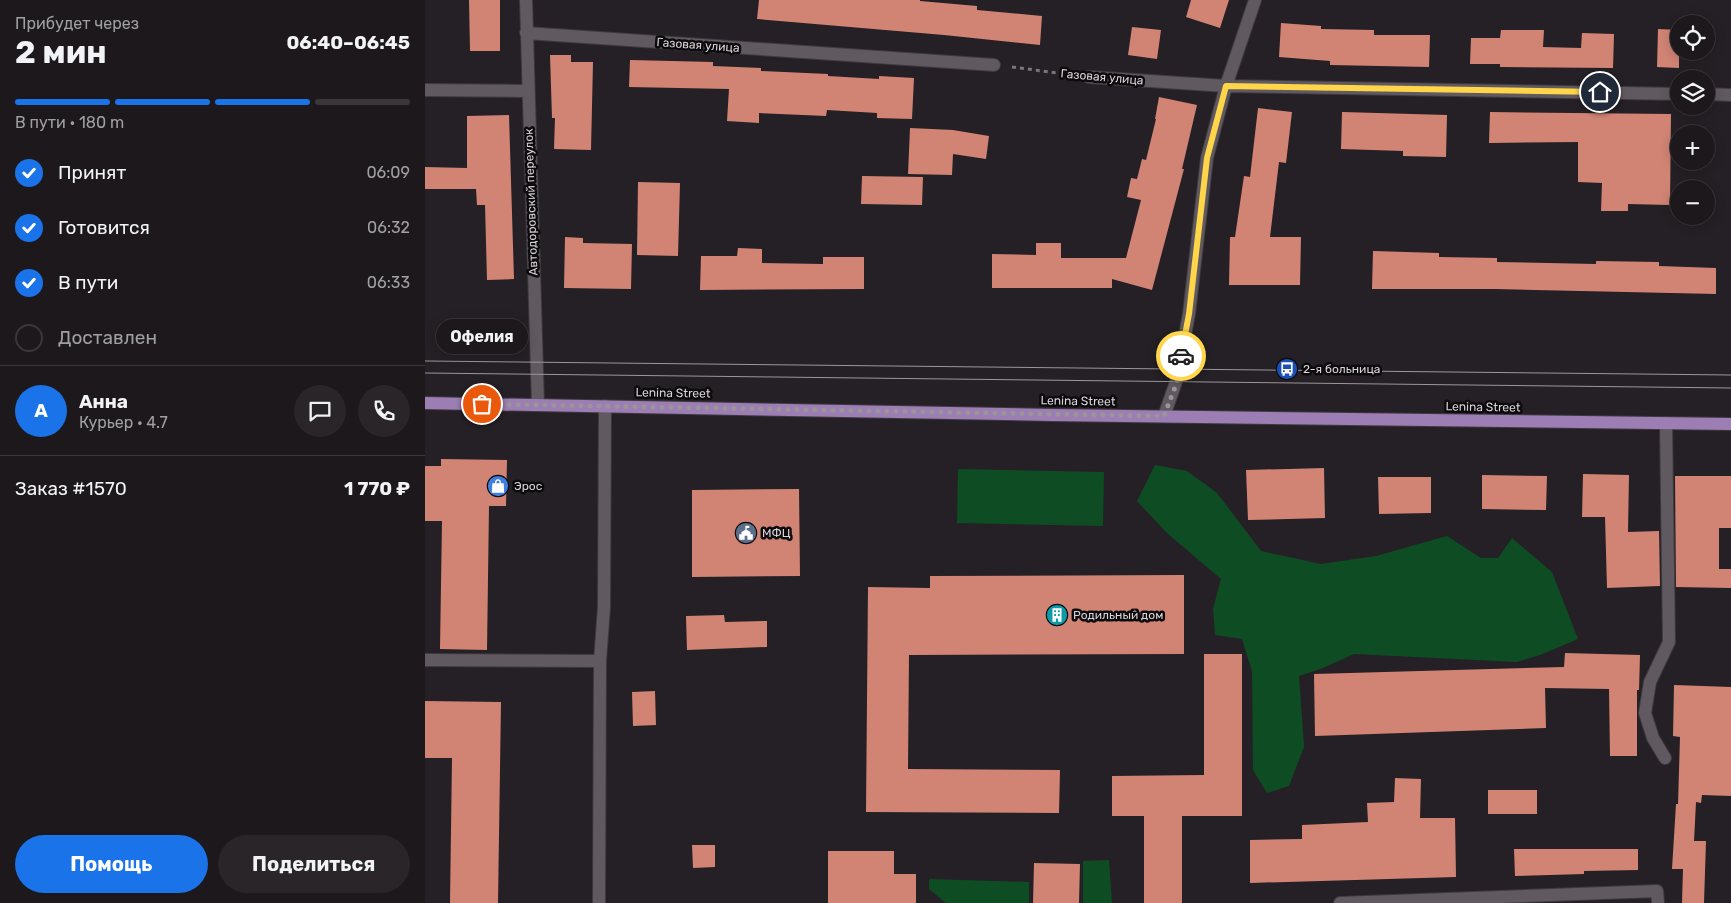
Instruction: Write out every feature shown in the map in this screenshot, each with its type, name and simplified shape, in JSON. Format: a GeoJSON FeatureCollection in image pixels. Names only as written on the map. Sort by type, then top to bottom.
{"type":"FeatureCollection","features":[{"type":"Feature","properties":{"kind":"main road","name":"Lenina Street"},"geometry":{"type":"LineString","coordinates":[[425,403],[1731,424]]}},
{"type":"Feature","properties":{"kind":"street","name":"Автодоровский переулок"},"geometry":{"type":"LineString","coordinates":[[526,0],[527,91],[538,404]]}},
{"type":"Feature","properties":{"kind":"street"},"geometry":{"type":"LineString","coordinates":[[1164,416],[1177,382],[1189,314],[1207,158],[1226,86],[1255,0]]}},
{"type":"Feature","properties":{"kind":"street","name":"Газовая улица"},"geometry":{"type":"LineString","coordinates":[[526,33],[994,65]]}},
{"type":"Feature","properties":{"kind":"street","name":"Газовая улица"},"geometry":{"type":"LineString","coordinates":[[1089,77],[1226,86],[1670,94]]}},
{"type":"Feature","properties":{"kind":"street"},"geometry":{"type":"LineString","coordinates":[[425,90],[527,91]]}},
{"type":"Feature","properties":{"kind":"street"},"geometry":{"type":"LineString","coordinates":[[1715,94],[1731,95]]}},
{"type":"Feature","properties":{"kind":"street"},"geometry":{"type":"LineString","coordinates":[[599,903],[605,406]]}},
{"type":"Feature","properties":{"kind":"street"},"geometry":{"type":"LineString","coordinates":[[1665,758],[1653,738],[1645,713],[1650,682],[1669,642],[1666,423]]}},
{"type":"Feature","properties":{"kind":"street"},"geometry":{"type":"LineString","coordinates":[[425,660],[601,661]]}},
{"type":"Feature","properties":{"kind":"street"},"geometry":{"type":"LineString","coordinates":[[1340,903],[1657,891],[1657,903]]}},
{"type":"Feature","properties":{"kind":"path","name":"Газовая улица"},"geometry":{"type":"LineString","coordinates":[[994,65],[1089,77]]}},
{"type":"Feature","properties":{"kind":"green space"},"geometry":{"type":"Polygon","coordinates":[[[1155,465],[1187,471],[1217,493],[1261,551],[1321,564],[1376,556],[1447,536],[1481,558],[1498,558],[1512,538],[1552,572],[1578,639],[1540,655],[1517,662],[1354,654],[1299,676],[1304,747],[1289,786],[1267,793],[1253,770],[1252,671],[1242,639],[1215,635],[1213,609],[1221,579],[1167,533],[1137,501],[1155,465]]]}},
{"type":"Feature","properties":{"kind":"green space"},"geometry":{"type":"Polygon","coordinates":[[[958,469],[1104,472],[1103,526],[957,523],[958,469]]]}},
{"type":"Feature","properties":{"kind":"green space"},"geometry":{"type":"Polygon","coordinates":[[[1109,860],[1112,903],[1083,903],[1083,861],[1109,860]]]}},
{"type":"Feature","properties":{"kind":"green space"},"geometry":{"type":"Polygon","coordinates":[[[929,879],[1029,882],[1029,903],[946,903],[929,889],[929,879]]]}},
{"type":"Feature","properties":{"kind":"building"},"geometry":{"type":"Polygon","coordinates":[[[469,0],[500,0],[500,51],[470,51],[469,0]]]}},
{"type":"Feature","properties":{"kind":"building"},"geometry":{"type":"Polygon","coordinates":[[[759,0],[920,0],[977,6],[977,10],[1042,16],[1040,45],[757,19],[759,0]]]}},
{"type":"Feature","properties":{"kind":"building"},"geometry":{"type":"Polygon","coordinates":[[[1191,0],[1229,0],[1220,28],[1186,17],[1191,0]]]}},
{"type":"Feature","properties":{"kind":"building"},"geometry":{"type":"Polygon","coordinates":[[[1281,23],[1321,26],[1321,29],[1374,30],[1374,35],[1430,35],[1429,67],[1330,65],[1330,61],[1279,57],[1281,23]]]}},
{"type":"Feature","properties":{"kind":"building"},"geometry":{"type":"Polygon","coordinates":[[[1132,27],[1161,30],[1157,59],[1128,55],[1132,27]]]}},
{"type":"Feature","properties":{"kind":"building"},"geometry":{"type":"Polygon","coordinates":[[[1658,29],[1670,30],[1670,60],[1679,60],[1679,68],[1657,67],[1658,29]]]}},
{"type":"Feature","properties":{"kind":"building"},"geometry":{"type":"Polygon","coordinates":[[[1501,30],[1544,30],[1543,47],[1581,48],[1582,33],[1614,34],[1613,68],[1500,67],[1500,64],[1470,64],[1471,38],[1500,38],[1501,30]]]}},
{"type":"Feature","properties":{"kind":"building"},"geometry":{"type":"Polygon","coordinates":[[[550,55],[571,55],[571,62],[593,62],[591,150],[554,149],[555,118],[552,118],[550,55]]]}},
{"type":"Feature","properties":{"kind":"building"},"geometry":{"type":"Polygon","coordinates":[[[630,60],[713,62],[713,66],[761,68],[761,71],[828,74],[828,76],[879,79],[879,76],[914,78],[912,119],[877,118],[877,113],[827,110],[826,116],[759,113],[759,123],[727,121],[729,89],[629,87],[630,60]]]}},
{"type":"Feature","properties":{"kind":"building"},"geometry":{"type":"Polygon","coordinates":[[[1159,97],[1197,105],[1182,169],[1184,169],[1152,290],[1112,279],[1112,288],[992,288],[992,254],[1036,255],[1036,243],[1061,243],[1061,258],[1126,258],[1141,200],[1127,197],[1131,178],[1137,179],[1142,159],[1146,160],[1156,119],[1159,97]]]}},
{"type":"Feature","properties":{"kind":"building"},"geometry":{"type":"Polygon","coordinates":[[[1258,108],[1292,112],[1286,163],[1279,162],[1270,237],[1301,237],[1300,285],[1229,285],[1230,237],[1235,237],[1244,176],[1250,177],[1258,108]]]}},
{"type":"Feature","properties":{"kind":"building"},"geometry":{"type":"Polygon","coordinates":[[[1342,112],[1447,115],[1446,157],[1403,156],[1403,151],[1341,149],[1342,112]]]}},
{"type":"Feature","properties":{"kind":"building"},"geometry":{"type":"Polygon","coordinates":[[[1490,112],[1670,114],[1670,205],[1628,204],[1628,211],[1601,211],[1602,183],[1578,182],[1578,142],[1489,143],[1490,112]]]}},
{"type":"Feature","properties":{"kind":"building"},"geometry":{"type":"Polygon","coordinates":[[[509,115],[514,279],[487,280],[485,205],[477,205],[476,189],[425,189],[425,167],[467,168],[467,116],[509,115]]]}},
{"type":"Feature","properties":{"kind":"building"},"geometry":{"type":"Polygon","coordinates":[[[910,128],[953,130],[989,136],[986,159],[953,154],[952,175],[908,174],[910,128]]]}},
{"type":"Feature","properties":{"kind":"building"},"geometry":{"type":"Polygon","coordinates":[[[862,176],[923,177],[922,205],[861,204],[862,176]]]}},
{"type":"Feature","properties":{"kind":"building"},"geometry":{"type":"Polygon","coordinates":[[[638,182],[680,183],[678,256],[637,255],[638,182]]]}},
{"type":"Feature","properties":{"kind":"building"},"geometry":{"type":"Polygon","coordinates":[[[565,237],[583,238],[583,243],[632,244],[631,289],[564,288],[565,237]]]}},
{"type":"Feature","properties":{"kind":"building"},"geometry":{"type":"Polygon","coordinates":[[[738,248],[762,249],[762,263],[823,264],[823,257],[864,257],[864,289],[700,290],[701,256],[737,256],[738,248]]]}},
{"type":"Feature","properties":{"kind":"building"},"geometry":{"type":"Polygon","coordinates":[[[1373,251],[1439,253],[1439,257],[1497,258],[1497,262],[1596,264],[1596,261],[1659,262],[1659,266],[1716,268],[1716,294],[1496,289],[1372,289],[1373,251]]]}},
{"type":"Feature","properties":{"kind":"building"},"geometry":{"type":"Polygon","coordinates":[[[441,459],[507,460],[506,506],[489,506],[487,650],[440,649],[442,521],[425,521],[425,466],[441,466],[441,459]]]}},
{"type":"Feature","properties":{"kind":"building"},"geometry":{"type":"Polygon","coordinates":[[[1324,468],[1325,518],[1248,520],[1246,470],[1324,468]]]}},
{"type":"Feature","properties":{"kind":"building"},"geometry":{"type":"Polygon","coordinates":[[[1583,474],[1629,475],[1628,532],[1659,531],[1660,586],[1607,588],[1605,517],[1582,517],[1583,474]]]}},
{"type":"Feature","properties":{"kind":"building"},"geometry":{"type":"Polygon","coordinates":[[[1482,475],[1547,476],[1546,510],[1482,509],[1482,475]]]}},
{"type":"Feature","properties":{"kind":"building"},"geometry":{"type":"Polygon","coordinates":[[[1675,476],[1731,476],[1731,528],[1719,528],[1719,569],[1731,569],[1731,588],[1676,587],[1675,476]]]}},
{"type":"Feature","properties":{"kind":"building"},"geometry":{"type":"Polygon","coordinates":[[[1378,477],[1431,477],[1431,513],[1379,514],[1378,477]]]}},
{"type":"Feature","properties":{"kind":"building","name":"МФЦ"},"geometry":{"type":"Polygon","coordinates":[[[799,489],[800,576],[692,577],[692,490],[799,489]]]}},
{"type":"Feature","properties":{"kind":"building"},"geometry":{"type":"Polygon","coordinates":[[[1184,575],[1184,654],[909,655],[908,769],[1060,770],[1059,813],[866,812],[868,587],[930,588],[930,576],[1184,575]]]}},
{"type":"Feature","properties":{"kind":"building"},"geometry":{"type":"Polygon","coordinates":[[[724,615],[725,622],[767,621],[767,647],[687,650],[686,616],[724,615]]]}},
{"type":"Feature","properties":{"kind":"building"},"geometry":{"type":"Polygon","coordinates":[[[1565,653],[1640,655],[1639,690],[1637,690],[1637,756],[1610,756],[1609,689],[1545,688],[1546,728],[1315,736],[1314,674],[1564,667],[1565,653]]]}},
{"type":"Feature","properties":{"kind":"building"},"geometry":{"type":"Polygon","coordinates":[[[1204,654],[1242,654],[1242,816],[1182,816],[1182,903],[1144,903],[1144,816],[1112,816],[1112,776],[1204,775],[1204,654]]]}},
{"type":"Feature","properties":{"kind":"building"},"geometry":{"type":"Polygon","coordinates":[[[1674,685],[1731,687],[1731,796],[1702,795],[1701,803],[1696,802],[1694,841],[1706,841],[1704,903],[1682,903],[1683,869],[1672,869],[1676,804],[1678,804],[1680,737],[1673,736],[1674,685]]]}},
{"type":"Feature","properties":{"kind":"building"},"geometry":{"type":"Polygon","coordinates":[[[655,691],[656,725],[633,726],[632,692],[655,691]]]}},
{"type":"Feature","properties":{"kind":"building"},"geometry":{"type":"Polygon","coordinates":[[[425,701],[501,702],[498,903],[450,903],[452,758],[425,758],[425,701]]]}},
{"type":"Feature","properties":{"kind":"building"},"geometry":{"type":"Polygon","coordinates":[[[1395,778],[1421,779],[1420,818],[1455,818],[1456,877],[1250,883],[1250,840],[1302,839],[1302,825],[1368,822],[1367,803],[1394,802],[1395,778]]]}},
{"type":"Feature","properties":{"kind":"building"},"geometry":{"type":"Polygon","coordinates":[[[1488,790],[1537,790],[1537,814],[1488,814],[1488,790]]]}},
{"type":"Feature","properties":{"kind":"building"},"geometry":{"type":"Polygon","coordinates":[[[692,845],[715,845],[715,867],[693,868],[692,845]]]}},
{"type":"Feature","properties":{"kind":"building"},"geometry":{"type":"Polygon","coordinates":[[[1514,849],[1638,849],[1638,870],[1584,871],[1584,874],[1515,876],[1514,849]]]}},
{"type":"Feature","properties":{"kind":"building"},"geometry":{"type":"Polygon","coordinates":[[[828,851],[894,851],[894,874],[916,874],[916,903],[828,903],[828,851]]]}},
{"type":"Feature","properties":{"kind":"building"},"geometry":{"type":"Polygon","coordinates":[[[1034,863],[1080,864],[1079,903],[1033,903],[1034,863]]]}},
{"type":"Feature","properties":{"kind":"tram line"},"geometry":{"type":"LineString","coordinates":[[425,361],[1731,375]]}},
{"type":"Feature","properties":{"kind":"tram line"},"geometry":{"type":"LineString","coordinates":[[425,373],[1731,388]]}},
{"type":"Feature","properties":{"kind":"way so far"},"geometry":{"type":"LineString","coordinates":[[482,404],[1164,416],[1177,382],[1181,356]]}},
{"type":"Feature","properties":{"kind":"place","name":"2-я больница"},"geometry":{"type":"Point","coordinates":[1287,369]}},
{"type":"Feature","properties":{"kind":"place","name":"Офелия"},"geometry":{"type":"Point","coordinates":[482,404]}},
{"type":"Feature","properties":{"kind":"place","name":"Эрос"},"geometry":{"type":"Point","coordinates":[498,486]}},
{"type":"Feature","properties":{"kind":"place","name":"МФЦ"},"geometry":{"type":"Point","coordinates":[746,533]}},
{"type":"Feature","properties":{"kind":"place","name":"Родильный дом"},"geometry":{"type":"Point","coordinates":[1057,615]}},
{"type":"Feature","properties":{"kind":"route"},"geometry":{"type":"LineString","coordinates":[[1181,356],[1189,314],[1207,158],[1226,86],[1600,92]]}}]}
